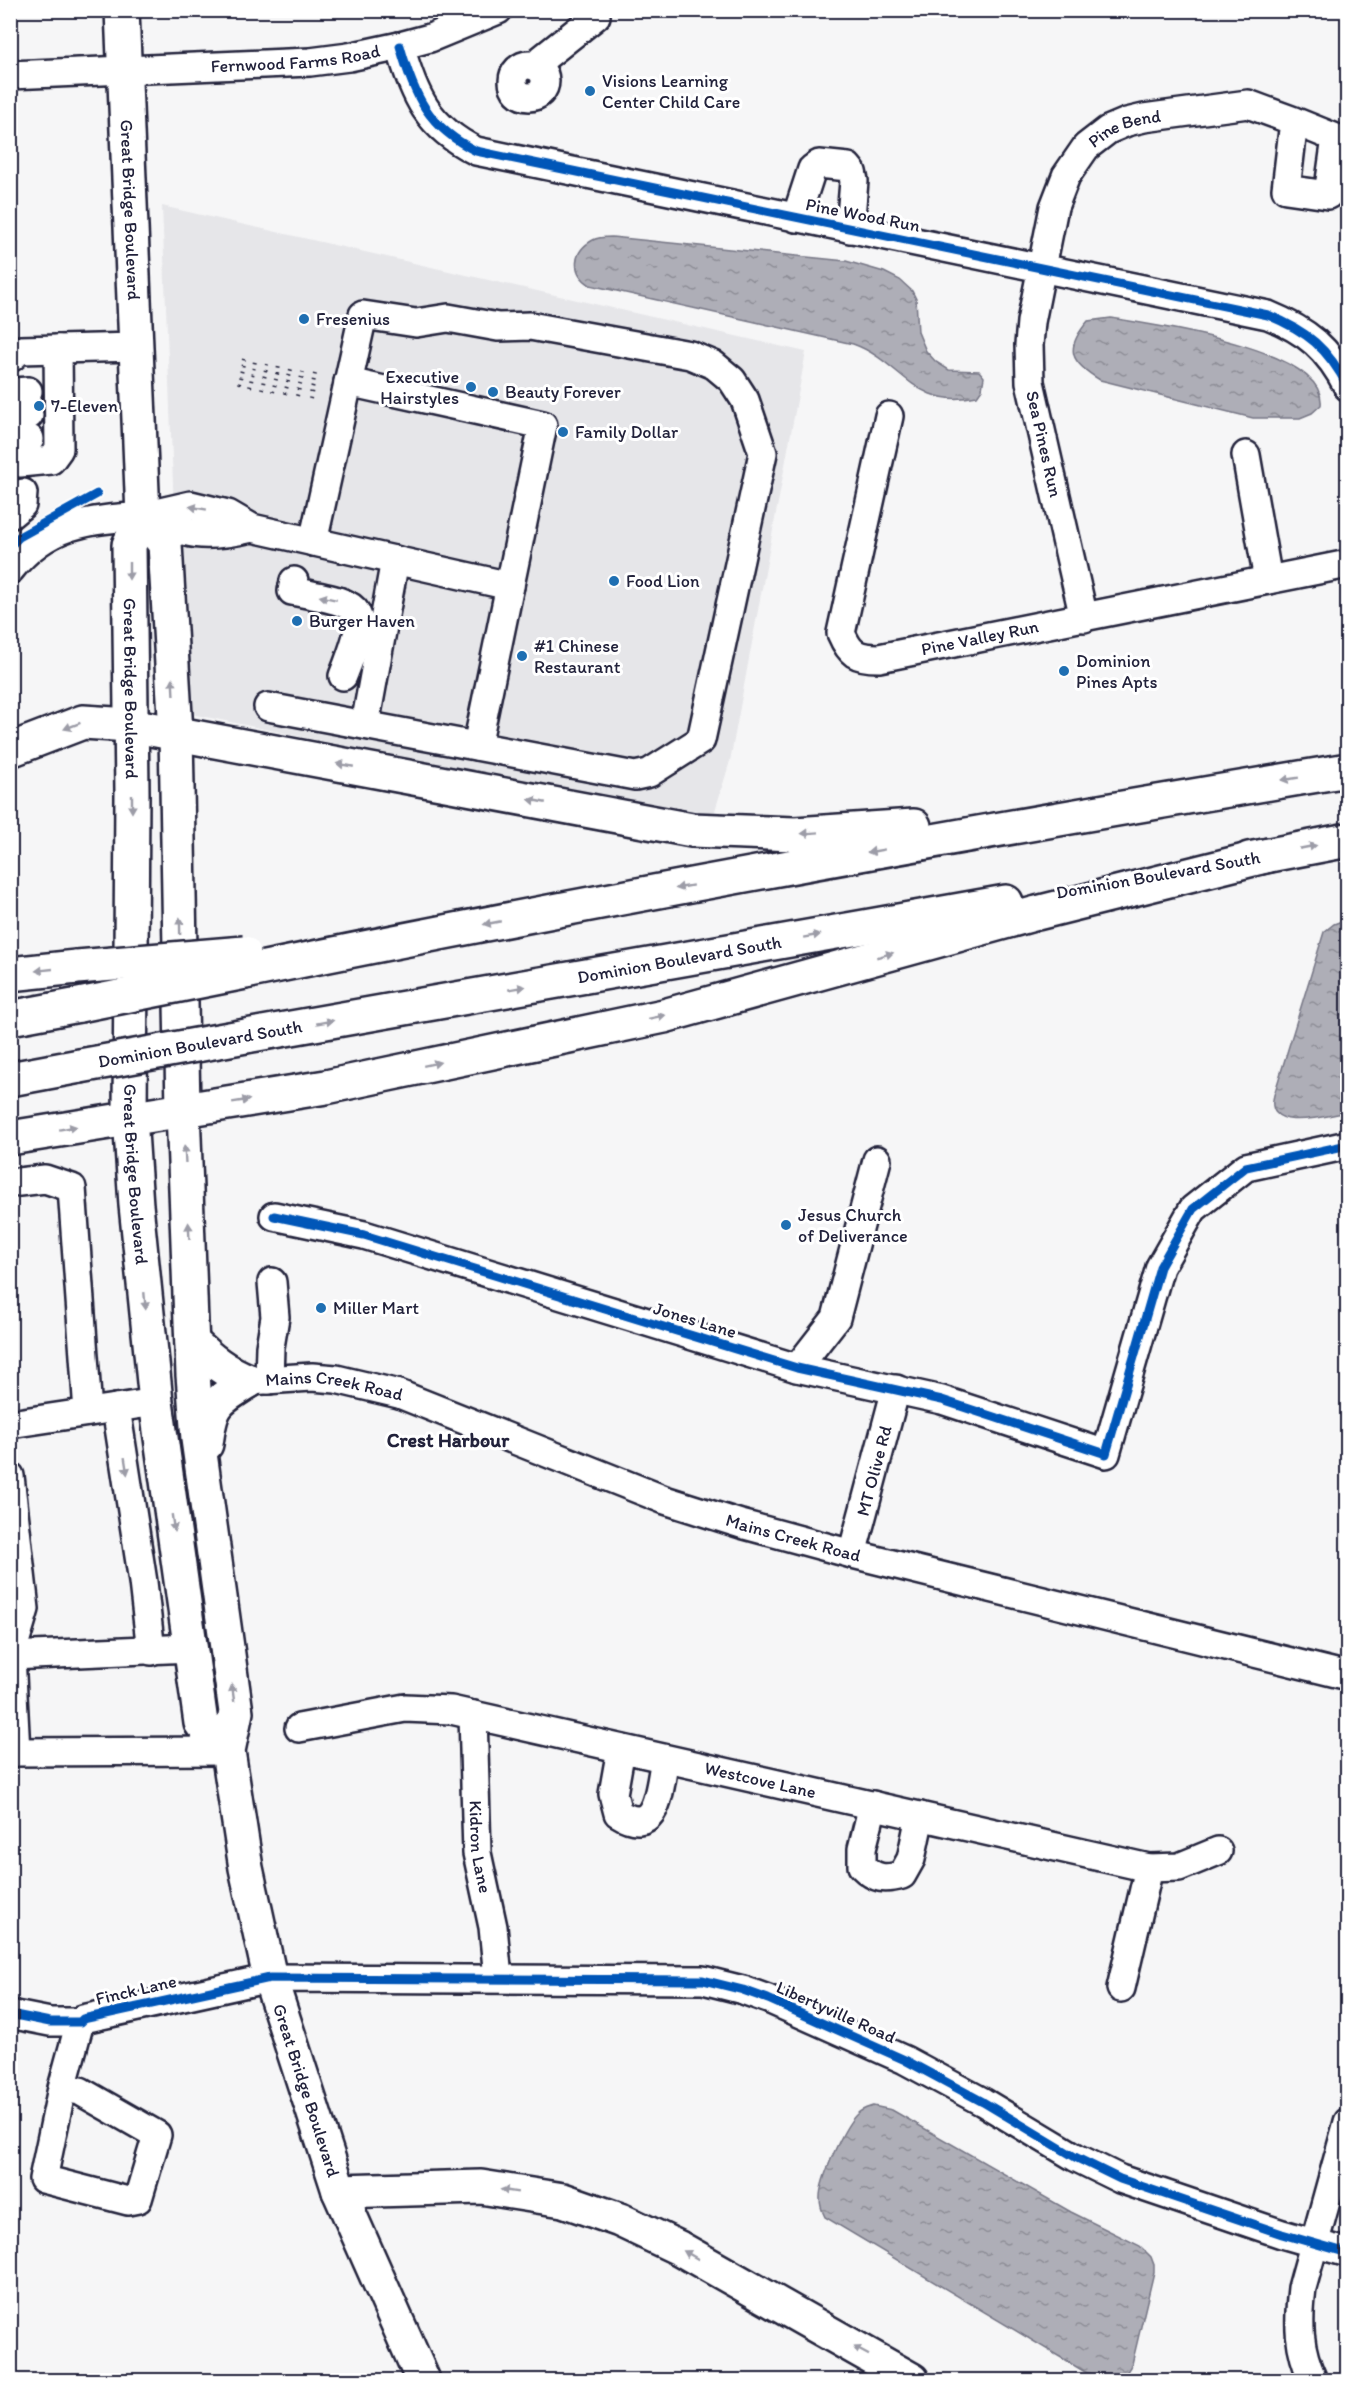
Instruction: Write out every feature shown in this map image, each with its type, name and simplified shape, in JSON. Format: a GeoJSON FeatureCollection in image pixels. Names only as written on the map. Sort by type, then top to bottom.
{"type":"FeatureCollection","features":[{"type":"Feature","properties":{"kind":"main road","name":"Great Bridge Boulevard"},"geometry":{"type":"LineString","coordinates":[[122,10],[143,516],[129,545],[132,793],[130,1117],[139,1239],[156,1402],[201,1723],[228,1751]]}},
{"type":"Feature","properties":{"kind":"main road","name":"Great Bridge Boulevard"},"geometry":{"type":"LineString","coordinates":[[143,516],[165,544],[176,733],[183,1110],[193,1375],[203,1473],[236,1712],[228,1751],[246,1868],[270,1978],[339,2191],[423,2380]]}},
{"type":"Feature","properties":{"kind":"main road"},"geometry":{"type":"LineString","coordinates":[[10,750],[83,722],[130,725],[692,830],[795,834],[1078,814]]}},
{"type":"Feature","properties":{"kind":"main road"},"geometry":{"type":"LineString","coordinates":[[14,1017],[79,1005],[244,963],[417,937],[1078,814],[1347,770]]}},
{"type":"Feature","properties":{"kind":"main road","name":"Dominion Boulevard South"},"geometry":{"type":"LineString","coordinates":[[10,1079],[1347,840]]}},
{"type":"Feature","properties":{"kind":"main road"},"geometry":{"type":"LineString","coordinates":[[10,1138],[326,1087],[664,1016],[1037,913],[1269,855]]}},
{"type":"Feature","properties":{"kind":"main road"},"geometry":{"type":"LineString","coordinates":[[10,974],[77,967],[244,963]]}},
{"type":"Feature","properties":{"kind":"main road"},"geometry":{"type":"LineString","coordinates":[[212,1538],[195,1508],[184,1425],[172,1410],[156,1402],[180,1373],[192,1342],[211,1361],[229,1374],[259,1380]]}},
{"type":"Feature","properties":{"kind":"main road"},"geometry":{"type":"LineString","coordinates":[[203,1473],[211,1411],[221,1398],[259,1380]]}},
{"type":"Feature","properties":{"kind":"main road"},"geometry":{"type":"LineString","coordinates":[[190,1642],[220,1596]]}},
{"type":"Feature","properties":{"kind":"main road"},"geometry":{"type":"LineString","coordinates":[[339,2191],[481,2187],[563,2200],[620,2220],[679,2248],[912,2380]]}},
{"type":"Feature","properties":{"kind":"street","name":"Fernwood Farms Road"},"geometry":{"type":"LineString","coordinates":[[10,75],[310,62],[349,57],[430,38],[498,10]]}},
{"type":"Feature","properties":{"kind":"street"},"geometry":{"type":"LineString","coordinates":[[536,67],[542,59],[596,16],[593,10]]}},
{"type":"Feature","properties":{"kind":"street","name":"Pine Wood Run"},"geometry":{"type":"LineString","coordinates":[[400,46],[409,77],[429,116],[460,143],[476,152],[1268,315],[1293,326],[1312,338],[1340,372],[1347,387]]}},
{"type":"Feature","properties":{"kind":"street","name":"Pine Bend"},"geometry":{"type":"LineString","coordinates":[[1043,268],[1054,207],[1066,176],[1086,147],[1108,130],[1144,118],[1248,104],[1293,121]]}},
{"type":"Feature","properties":{"kind":"street"},"geometry":{"type":"LineString","coordinates":[[796,218],[812,169],[819,164],[848,167],[854,181],[850,229]]}},
{"type":"Feature","properties":{"kind":"street","name":"Sea Pines Run"},"geometry":{"type":"LineString","coordinates":[[1043,268],[1031,322],[1030,382],[1084,618]]}},
{"type":"Feature","properties":{"kind":"street"},"geometry":{"type":"LineString","coordinates":[[268,707],[635,776],[649,773],[701,740],[763,453],[745,400],[732,380],[714,364],[690,355],[530,326],[498,327],[448,318],[416,323],[363,315],[313,542]]}},
{"type":"Feature","properties":{"kind":"street"},"geometry":{"type":"LineString","coordinates":[[12,357],[20,350],[136,347]]}},
{"type":"Feature","properties":{"kind":"street"},"geometry":{"type":"LineString","coordinates":[[37,418],[58,350]]}},
{"type":"Feature","properties":{"kind":"street"},"geometry":{"type":"LineString","coordinates":[[348,382],[543,425],[477,746]]}},
{"type":"Feature","properties":{"kind":"street","name":"Pine Valley Run"},"geometry":{"type":"LineString","coordinates":[[889,416],[841,633],[847,648],[861,658],[879,658],[1347,564]]}},
{"type":"Feature","properties":{"kind":"street"},"geometry":{"type":"LineString","coordinates":[[1246,455],[1268,580]]}},
{"type":"Feature","properties":{"kind":"street"},"geometry":{"type":"LineString","coordinates":[[10,570],[32,547],[58,530],[96,519],[143,516],[191,505],[228,514],[252,528],[510,586]]}},
{"type":"Feature","properties":{"kind":"street"},"geometry":{"type":"LineString","coordinates":[[365,725],[395,560]]}},
{"type":"Feature","properties":{"kind":"street"},"geometry":{"type":"LineString","coordinates":[[294,581],[292,591],[337,600],[353,607],[359,614],[359,629],[355,646],[343,676]]}},
{"type":"Feature","properties":{"kind":"street","name":"Jones Lane"},"geometry":{"type":"LineString","coordinates":[[274,1216],[364,1236],[797,1368],[942,1400],[1106,1454],[1160,1268],[1193,1209],[1246,1167],[1347,1145]]}},
{"type":"Feature","properties":{"kind":"street"},"geometry":{"type":"LineString","coordinates":[[797,1368],[836,1318],[877,1160]]}},
{"type":"Feature","properties":{"kind":"street"},"geometry":{"type":"LineString","coordinates":[[10,1183],[45,1179],[72,1188],[88,1412]]}},
{"type":"Feature","properties":{"kind":"street"},"geometry":{"type":"LineString","coordinates":[[259,1380],[270,1347],[275,1317],[272,1282]]}},
{"type":"Feature","properties":{"kind":"street","name":"Mains Creek Road"},"geometry":{"type":"LineString","coordinates":[[259,1380],[312,1377],[336,1379],[399,1394],[665,1500],[741,1524],[852,1554],[1347,1676]]}},
{"type":"Feature","properties":{"kind":"street","name":"MT Olive Rd"},"geometry":{"type":"LineString","coordinates":[[852,1554],[896,1389]]}},
{"type":"Feature","properties":{"kind":"street"},"geometry":{"type":"LineString","coordinates":[[10,1424],[156,1402]]}},
{"type":"Feature","properties":{"kind":"street"},"geometry":{"type":"LineString","coordinates":[[116,1408],[143,1582],[151,1651]]}},
{"type":"Feature","properties":{"kind":"street"},"geometry":{"type":"LineString","coordinates":[[10,1476],[25,1609],[11,1656],[13,1752],[228,1751]]}},
{"type":"Feature","properties":{"kind":"street"},"geometry":{"type":"LineString","coordinates":[[11,1656],[151,1651],[190,1642]]}},
{"type":"Feature","properties":{"kind":"street","name":"Westcove Lane"},"geometry":{"type":"LineString","coordinates":[[299,1728],[405,1708],[433,1708],[473,1715],[1149,1868],[1179,1867],[1218,1851]]}},
{"type":"Feature","properties":{"kind":"street","name":"Kidron Lane"},"geometry":{"type":"LineString","coordinates":[[473,1715],[477,1854],[492,1927],[498,1978]]}},
{"type":"Feature","properties":{"kind":"street"},"geometry":{"type":"LineString","coordinates":[[621,1749],[613,1794],[618,1813],[628,1819],[640,1821],[655,1809],[665,1760]]}},
{"type":"Feature","properties":{"kind":"street"},"geometry":{"type":"LineString","coordinates":[[873,1805],[862,1849],[862,1866],[872,1876],[888,1879],[902,1875],[911,1859],[920,1816]]}},
{"type":"Feature","properties":{"kind":"street"},"geometry":{"type":"LineString","coordinates":[[1120,1988],[1149,1868]]}},
{"type":"Feature","properties":{"kind":"street","name":"Libertyville Road"},"geometry":{"type":"LineString","coordinates":[[270,1978],[682,1978],[703,1980],[743,1990],[905,2060],[983,2102],[1075,2157],[1120,2179],[1157,2193],[1347,2253]]}},
{"type":"Feature","properties":{"kind":"street","name":"Finck Lane"},"geometry":{"type":"LineString","coordinates":[[10,2014],[50,2022],[80,2022],[83,2019],[270,1978]]}},
{"type":"Feature","properties":{"kind":"street"},"geometry":{"type":"LineString","coordinates":[[62,2088],[80,2091],[157,2135],[138,2199],[128,2201],[44,2179],[62,2088],[80,2022]]}},
{"type":"Feature","properties":{"kind":"street"},"geometry":{"type":"LineString","coordinates":[[1313,2380],[1299,2340],[1302,2288],[1347,2122]]}},
{"type":"Feature","properties":{"kind":"path"},"geometry":{"type":"LineString","coordinates":[[238,384],[244,358]]}},
{"type":"Feature","properties":{"kind":"path"},"geometry":{"type":"LineString","coordinates":[[250,387],[255,361]]}},
{"type":"Feature","properties":{"kind":"path"},"geometry":{"type":"LineString","coordinates":[[262,389],[267,363]]}},
{"type":"Feature","properties":{"kind":"path"},"geometry":{"type":"LineString","coordinates":[[273,392],[279,366]]}},
{"type":"Feature","properties":{"kind":"path"},"geometry":{"type":"LineString","coordinates":[[285,394],[291,369]]}},
{"type":"Feature","properties":{"kind":"path"},"geometry":{"type":"LineString","coordinates":[[297,396],[303,372]]}},
{"type":"Feature","properties":{"kind":"path"},"geometry":{"type":"LineString","coordinates":[[310,399],[315,374]]}},
{"type":"Feature","properties":{"kind":"shaded area"},"geometry":{"type":"Polygon","coordinates":[[[162,206],[806,352],[730,761],[714,814],[490,776],[182,712],[162,206]]]}},
{"type":"Feature","properties":{"kind":"water"},"geometry":{"type":"Polygon","coordinates":[[[612,237],[846,261],[884,272],[900,280],[912,291],[916,299],[918,332],[926,351],[936,362],[949,370],[979,371],[984,377],[982,389],[977,396],[955,399],[938,396],[923,390],[870,352],[853,344],[590,285],[579,274],[576,262],[578,256],[581,250],[593,240],[612,237]]]}},
{"type":"Feature","properties":{"kind":"water"},"geometry":{"type":"Polygon","coordinates":[[[1111,318],[1197,334],[1268,354],[1296,368],[1315,385],[1321,405],[1312,413],[1300,418],[1253,418],[1100,380],[1077,361],[1073,347],[1080,331],[1088,321],[1111,318]]]}},
{"type":"Feature","properties":{"kind":"water"},"geometry":{"type":"Polygon","coordinates":[[[1347,919],[1347,1112],[1300,1120],[1288,1119],[1278,1115],[1273,1107],[1274,1095],[1324,932],[1334,924],[1347,919]]]}},
{"type":"Feature","properties":{"kind":"water"},"geometry":{"type":"Polygon","coordinates":[[[873,2106],[892,2110],[1071,2212],[1140,2246],[1151,2257],[1154,2272],[1132,2364],[1126,2373],[1106,2380],[1085,2372],[825,2217],[820,2204],[821,2191],[833,2154],[857,2114],[873,2106]]]}},
{"type":"Feature","properties":{"kind":"cycle path"},"geometry":{"type":"LineString","coordinates":[[400,46],[411,80],[425,108],[446,132],[476,151],[1268,315],[1315,342],[1333,362],[1348,387]]}},
{"type":"Feature","properties":{"kind":"cycle path"},"geometry":{"type":"LineString","coordinates":[[10,546],[19,537],[97,494]]}},
{"type":"Feature","properties":{"kind":"cycle path"},"geometry":{"type":"LineString","coordinates":[[274,1216],[364,1235],[797,1368],[942,1400],[1106,1454],[1160,1267],[1193,1209],[1246,1167],[1348,1145]]}},
{"type":"Feature","properties":{"kind":"cycle path"},"geometry":{"type":"LineString","coordinates":[[10,2014],[50,2022],[80,2022],[83,2019],[270,1978],[703,1980],[768,1999],[905,2060],[983,2102],[1075,2157],[1120,2179],[1282,2234],[1348,2253]]}},
{"type":"Feature","properties":{"kind":"place","name":"Visions Learning Center Child Care"},"geometry":{"type":"Point","coordinates":[590,91]}},
{"type":"Feature","properties":{"kind":"place","name":"Fresenius"},"geometry":{"type":"Point","coordinates":[304,319]}},
{"type":"Feature","properties":{"kind":"place","name":"Executive Hairstyles"},"geometry":{"type":"Point","coordinates":[471,387]}},
{"type":"Feature","properties":{"kind":"place","name":"Beauty Forever"},"geometry":{"type":"Point","coordinates":[493,392]}},
{"type":"Feature","properties":{"kind":"place","name":"7-Eleven"},"geometry":{"type":"Point","coordinates":[39,406]}},
{"type":"Feature","properties":{"kind":"place","name":"Family Dollar"},"geometry":{"type":"Point","coordinates":[563,432]}},
{"type":"Feature","properties":{"kind":"place","name":"Food Lion"},"geometry":{"type":"Point","coordinates":[614,581]}},
{"type":"Feature","properties":{"kind":"place","name":"Burger Haven"},"geometry":{"type":"Point","coordinates":[297,621]}},
{"type":"Feature","properties":{"kind":"place","name":"#1 Chinese Restaurant"},"geometry":{"type":"Point","coordinates":[522,656]}},
{"type":"Feature","properties":{"kind":"place","name":"Dominion Pines Apts"},"geometry":{"type":"Point","coordinates":[1064,671]}},
{"type":"Feature","properties":{"kind":"place","name":"Jesus Church of Deliverance"},"geometry":{"type":"Point","coordinates":[786,1225]}},
{"type":"Feature","properties":{"kind":"place","name":"Miller Mart"},"geometry":{"type":"Point","coordinates":[321,1308]}},
{"type":"Feature","properties":{"kind":"district","name":"Crest Harbour"},"geometry":{"type":"Point","coordinates":[448,1440]}}]}
